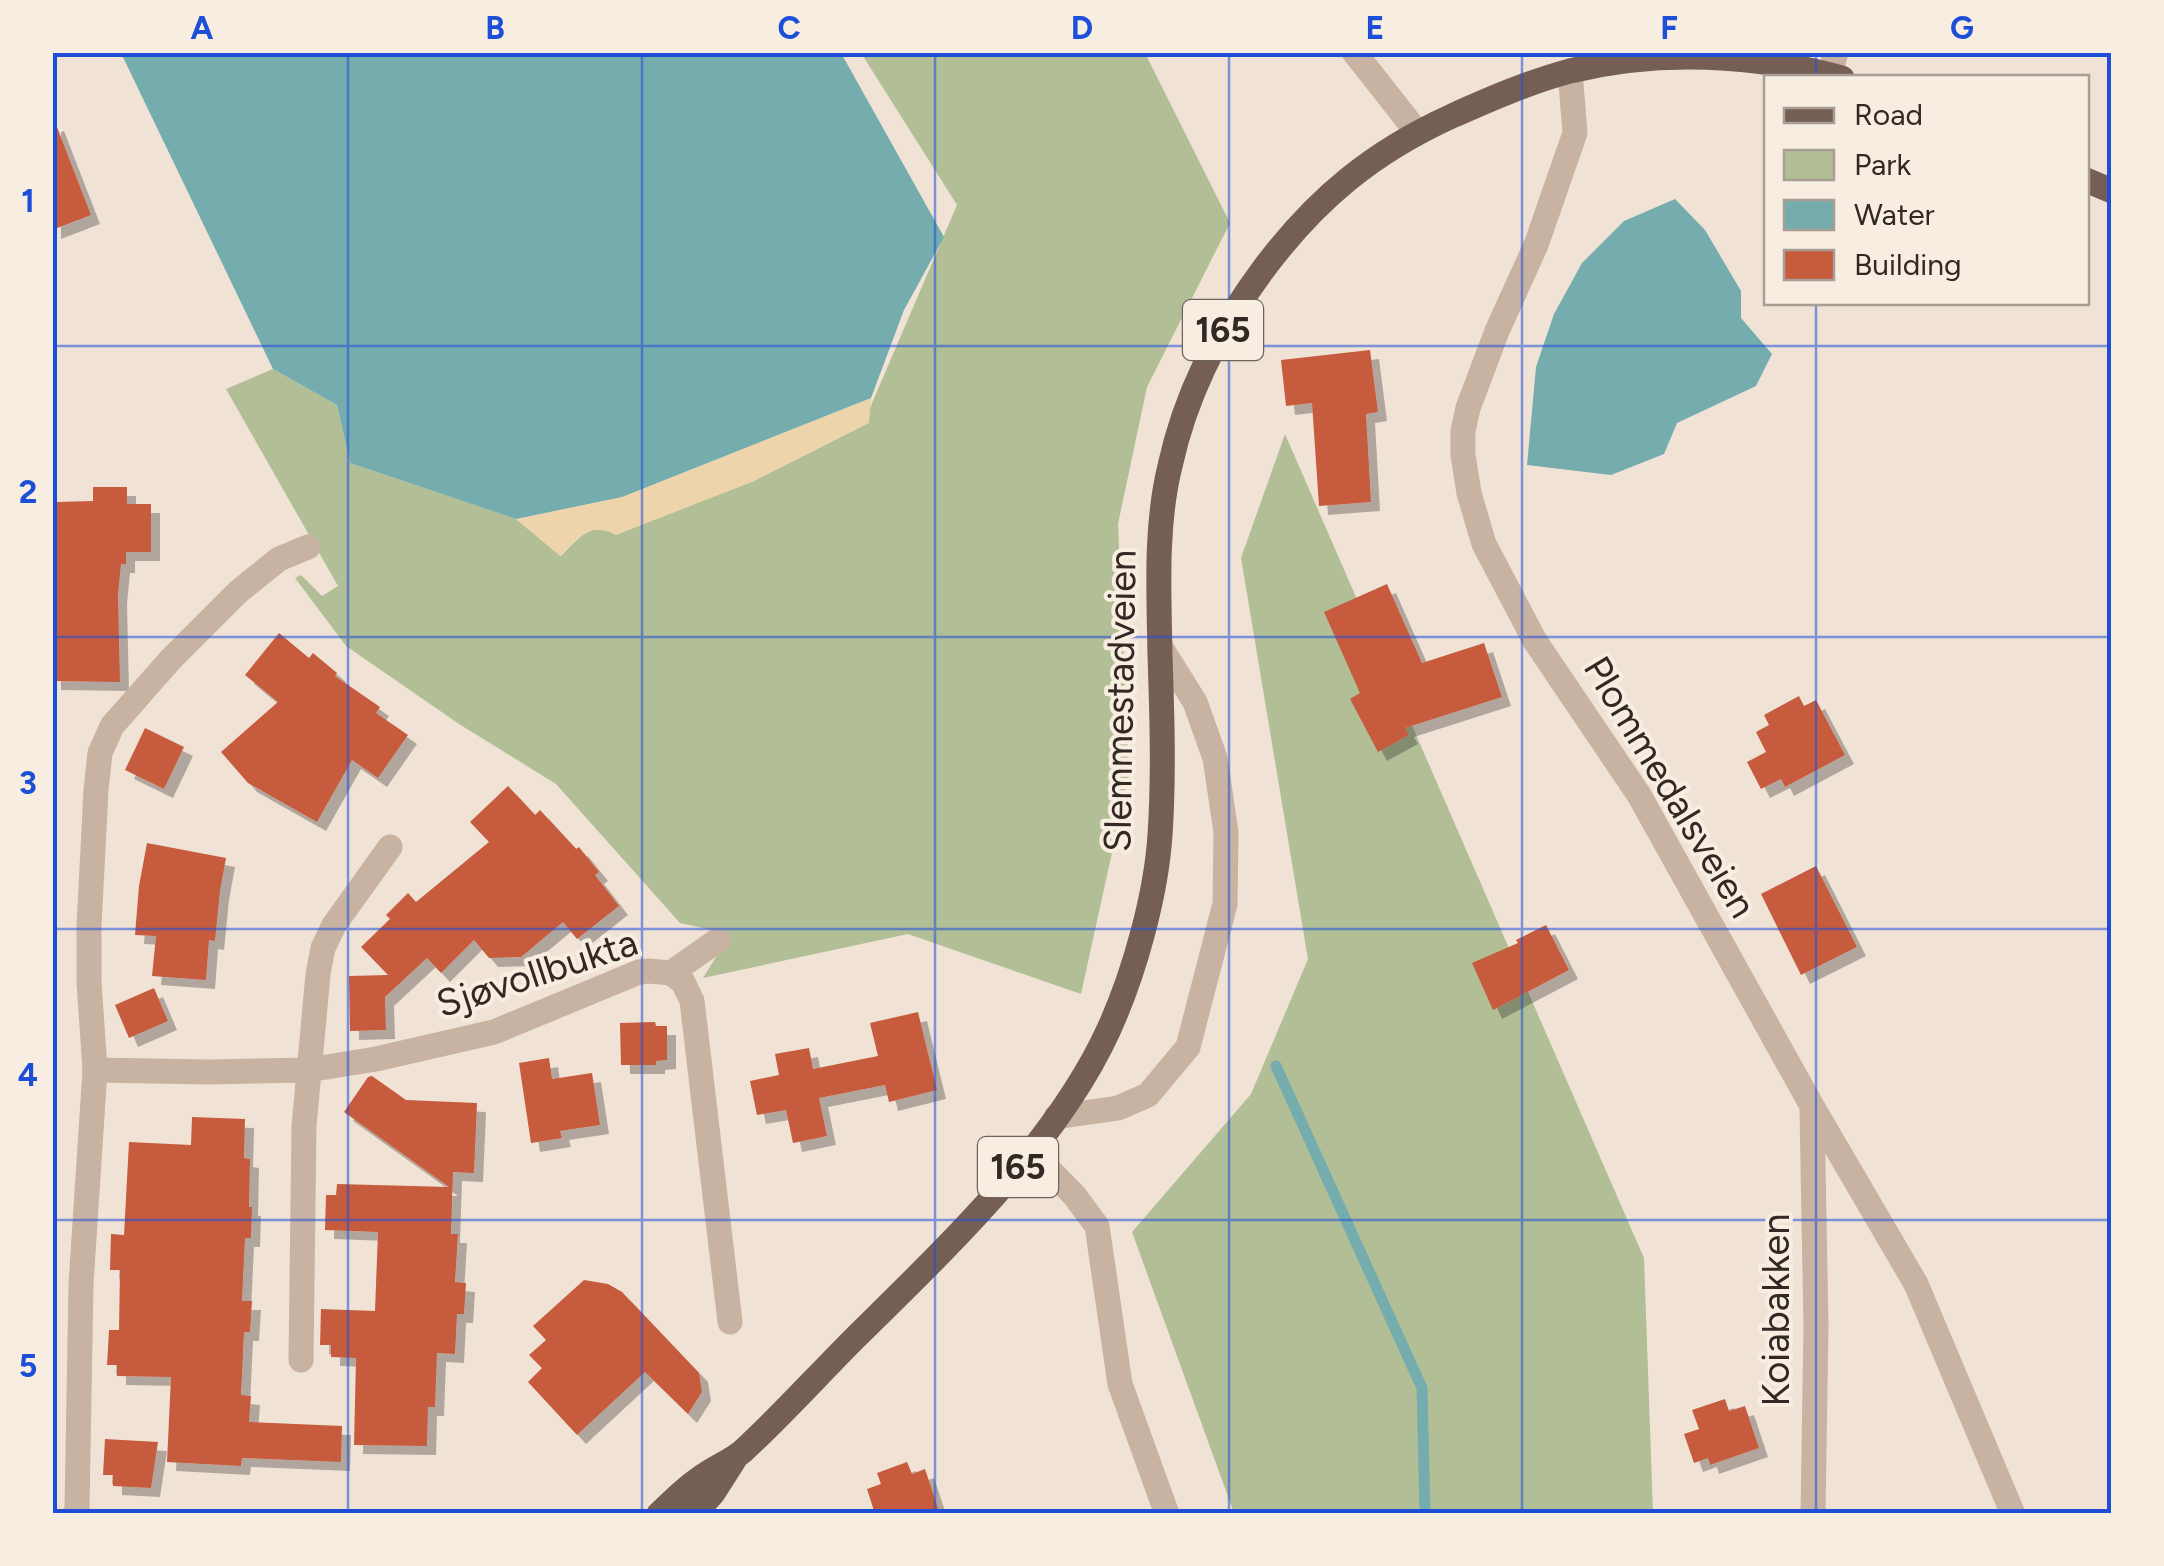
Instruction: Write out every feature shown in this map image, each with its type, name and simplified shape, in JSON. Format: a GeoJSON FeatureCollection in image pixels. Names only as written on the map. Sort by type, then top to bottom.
{"type":"FeatureCollection","features":[{"type":"Feature","properties":{"kind":"main road","name":"Slemmestadveien"},"geometry":{"type":"LineString","coordinates":[[659,1514],[697,1480],[736,1456],[909,1286],[1010,1177],[1056,1117],[1107,1033],[1145,923],[1160,836],[1161,534],[1168,470],[1184,415],[1208,356],[1238,302],[1281,245],[1329,194],[1372,160],[1417,132],[1498,95],[1570,72],[1660,58],[1730,57],[1836,68]]}},
{"type":"Feature","properties":{"kind":"main road","name":"Slemmestadveien"},"geometry":{"type":"LineString","coordinates":[[694,1514],[713,1493],[736,1456]]}},
{"type":"Feature","properties":{"kind":"street"},"geometry":{"type":"LineString","coordinates":[[1354,52],[1417,132]]}},
{"type":"Feature","properties":{"kind":"street","name":"Plommedalsveien"},"geometry":{"type":"LineString","coordinates":[[1570,72],[1575,132],[1536,245],[1496,331],[1463,432],[1469,494],[1484,544],[1535,641],[1638,795],[1916,1284],[2013,1514]]}},
{"type":"Feature","properties":{"kind":"street"},"geometry":{"type":"LineString","coordinates":[[74,1514],[81,1284],[95,1070],[89,926],[100,754],[112,726],[140,692],[238,592],[279,559],[308,546]]}},
{"type":"Feature","properties":{"kind":"street"},"geometry":{"type":"LineString","coordinates":[[1056,1117],[1118,1108],[1148,1095],[1188,1047],[1225,904],[1226,832],[1215,758],[1195,702],[1160,646]]}},
{"type":"Feature","properties":{"kind":"street"},"geometry":{"type":"LineString","coordinates":[[301,1360],[302,1204],[308,1070],[318,974],[323,948],[334,924],[390,847]]}},
{"type":"Feature","properties":{"kind":"street"},"geometry":{"type":"LineString","coordinates":[[671,972],[718,940]]}},
{"type":"Feature","properties":{"kind":"street","name":"Sjøvollbukta"},"geometry":{"type":"LineString","coordinates":[[95,1070],[308,1070],[376,1059],[494,1032],[639,972],[671,972],[683,982],[692,1002],[730,1322]]}},
{"type":"Feature","properties":{"kind":"street","name":"Koiabakken"},"geometry":{"type":"LineString","coordinates":[[1812,1106],[1816,1326],[1813,1514]]}},
{"type":"Feature","properties":{"kind":"street"},"geometry":{"type":"LineString","coordinates":[[1030,1150],[1074,1195],[1096,1226],[1120,1384],[1168,1514]]}},
{"type":"Feature","properties":{"kind":"green space"},"geometry":{"type":"Polygon","coordinates":[[[861,53],[1145,53],[1230,223],[1147,387],[1118,524],[1129,775],[1081,994],[908,934],[703,978],[730,934],[680,923],[556,784],[459,724],[346,646],[295,578],[301,575],[322,596],[338,586],[226,389],[273,369],[337,405],[350,463],[516,519],[561,556],[591,531],[616,534],[754,481],[869,410],[957,205],[861,53]]]}},
{"type":"Feature","properties":{"kind":"green space"},"geometry":{"type":"Polygon","coordinates":[[[1285,434],[1644,1258],[1653,1513],[1234,1513],[1132,1232],[1251,1094],[1308,959],[1241,558],[1285,434]]]}},
{"type":"Feature","properties":{"kind":"sand"},"geometry":{"type":"Polygon","coordinates":[[[871,398],[869,423],[754,481],[616,535],[591,531],[560,556],[516,519],[622,497],[871,398]]]}},
{"type":"Feature","properties":{"kind":"water"},"geometry":{"type":"Polygon","coordinates":[[[121,53],[841,53],[944,237],[904,310],[871,398],[622,497],[516,519],[350,463],[337,405],[273,369],[121,53]]]}},
{"type":"Feature","properties":{"kind":"water"},"geometry":{"type":"Polygon","coordinates":[[[1675,199],[1705,230],[1741,291],[1741,318],[1772,354],[1756,386],[1677,423],[1664,454],[1611,475],[1527,465],[1536,367],[1554,314],[1582,263],[1624,221],[1675,199]]]}},
{"type":"Feature","properties":{"kind":"building"},"geometry":{"type":"Polygon","coordinates":[[[55,122],[91,215],[52,230],[52,123],[55,122]]]}},
{"type":"Feature","properties":{"kind":"building"},"geometry":{"type":"Polygon","coordinates":[[[1370,350],[1378,412],[1366,414],[1371,502],[1319,506],[1312,403],[1286,406],[1281,360],[1370,350]]]}},
{"type":"Feature","properties":{"kind":"building"},"geometry":{"type":"Polygon","coordinates":[[[93,487],[127,487],[127,504],[151,504],[151,552],[126,552],[126,564],[121,564],[120,682],[52,681],[52,543],[57,543],[57,502],[93,501],[93,487]]]}},
{"type":"Feature","properties":{"kind":"building"},"geometry":{"type":"Polygon","coordinates":[[[1387,584],[1422,663],[1484,643],[1502,697],[1405,728],[1409,735],[1378,752],[1350,699],[1360,693],[1324,612],[1387,584]]]}},
{"type":"Feature","properties":{"kind":"building"},"geometry":{"type":"Polygon","coordinates":[[[279,633],[309,658],[313,653],[337,673],[335,676],[380,707],[376,713],[408,735],[378,778],[352,760],[317,822],[248,783],[221,752],[278,702],[245,675],[279,633]]]}},
{"type":"Feature","properties":{"kind":"building"},"geometry":{"type":"Polygon","coordinates":[[[1799,696],[1804,706],[1816,700],[1845,755],[1785,787],[1781,779],[1761,789],[1747,762],[1766,752],[1756,732],[1769,725],[1764,715],[1799,696]]]}},
{"type":"Feature","properties":{"kind":"building"},"geometry":{"type":"Polygon","coordinates":[[[145,728],[184,747],[164,789],[125,770],[145,728]]]}},
{"type":"Feature","properties":{"kind":"building"},"geometry":{"type":"Polygon","coordinates":[[[508,786],[535,815],[540,810],[576,849],[579,847],[619,906],[577,939],[563,922],[521,957],[489,958],[474,940],[441,973],[427,958],[385,997],[386,1030],[350,1031],[349,976],[388,975],[361,947],[390,919],[386,915],[408,893],[416,902],[489,842],[470,822],[508,786]]]}},
{"type":"Feature","properties":{"kind":"building"},"geometry":{"type":"Polygon","coordinates":[[[147,843],[226,858],[215,941],[209,940],[206,980],[152,976],[156,936],[135,935],[147,843]]]}},
{"type":"Feature","properties":{"kind":"building"},"geometry":{"type":"Polygon","coordinates":[[[1816,866],[1857,947],[1801,975],[1761,894],[1816,866]]]}},
{"type":"Feature","properties":{"kind":"building"},"geometry":{"type":"Polygon","coordinates":[[[1546,925],[1569,970],[1493,1010],[1472,963],[1518,943],[1516,940],[1546,925]]]}},
{"type":"Feature","properties":{"kind":"building"},"geometry":{"type":"Polygon","coordinates":[[[154,988],[168,1021],[129,1038],[115,1005],[154,988]]]}},
{"type":"Feature","properties":{"kind":"building"},"geometry":{"type":"Polygon","coordinates":[[[918,1012],[937,1090],[889,1102],[885,1085],[819,1098],[827,1136],[793,1143],[786,1110],[757,1115],[750,1081],[779,1075],[775,1054],[809,1048],[813,1069],[878,1056],[870,1023],[918,1012]]]}},
{"type":"Feature","properties":{"kind":"building"},"geometry":{"type":"Polygon","coordinates":[[[655,1022],[656,1026],[667,1026],[667,1060],[656,1061],[656,1065],[621,1065],[620,1023],[655,1022]]]}},
{"type":"Feature","properties":{"kind":"building"},"geometry":{"type":"Polygon","coordinates":[[[549,1058],[552,1079],[592,1073],[600,1125],[560,1131],[562,1138],[531,1143],[519,1063],[549,1058]]]}},
{"type":"Feature","properties":{"kind":"building"},"geometry":{"type":"Polygon","coordinates":[[[372,1076],[406,1100],[477,1103],[474,1173],[453,1172],[451,1234],[458,1234],[455,1282],[466,1283],[464,1314],[457,1314],[455,1354],[437,1353],[435,1407],[428,1407],[427,1446],[354,1445],[356,1358],[331,1357],[331,1345],[320,1345],[321,1309],[375,1311],[378,1232],[325,1230],[326,1195],[336,1195],[337,1184],[449,1187],[344,1112],[372,1076]]]}},
{"type":"Feature","properties":{"kind":"building"},"geometry":{"type":"Polygon","coordinates":[[[192,1117],[245,1119],[244,1158],[250,1159],[252,1207],[251,1238],[245,1238],[242,1301],[252,1301],[250,1332],[244,1332],[241,1395],[251,1396],[249,1422],[342,1426],[341,1462],[242,1458],[241,1466],[167,1462],[171,1377],[117,1376],[117,1365],[107,1365],[109,1330],[119,1330],[120,1270],[110,1270],[111,1234],[124,1235],[129,1142],[191,1145],[192,1117]]]}},
{"type":"Feature","properties":{"kind":"building"},"geometry":{"type":"Polygon","coordinates":[[[584,1280],[608,1284],[622,1292],[699,1373],[702,1392],[688,1414],[645,1372],[577,1435],[528,1382],[542,1368],[529,1355],[546,1340],[533,1326],[584,1280]]]}},
{"type":"Feature","properties":{"kind":"building"},"geometry":{"type":"Polygon","coordinates":[[[1725,1399],[1729,1411],[1745,1406],[1759,1448],[1710,1465],[1708,1458],[1694,1463],[1684,1434],[1699,1429],[1692,1410],[1725,1399]]]}},
{"type":"Feature","properties":{"kind":"building"},"geometry":{"type":"Polygon","coordinates":[[[105,1439],[158,1442],[151,1488],[113,1486],[113,1475],[103,1475],[105,1439]]]}},
{"type":"Feature","properties":{"kind":"building"},"geometry":{"type":"Polygon","coordinates":[[[907,1462],[912,1474],[925,1469],[940,1514],[875,1514],[867,1489],[881,1484],[877,1473],[907,1462]]]}},
{"type":"Feature","properties":{"kind":"waterway"},"geometry":{"type":"LineString","coordinates":[[1276,1066],[1422,1388],[1425,1514]]}}]}
